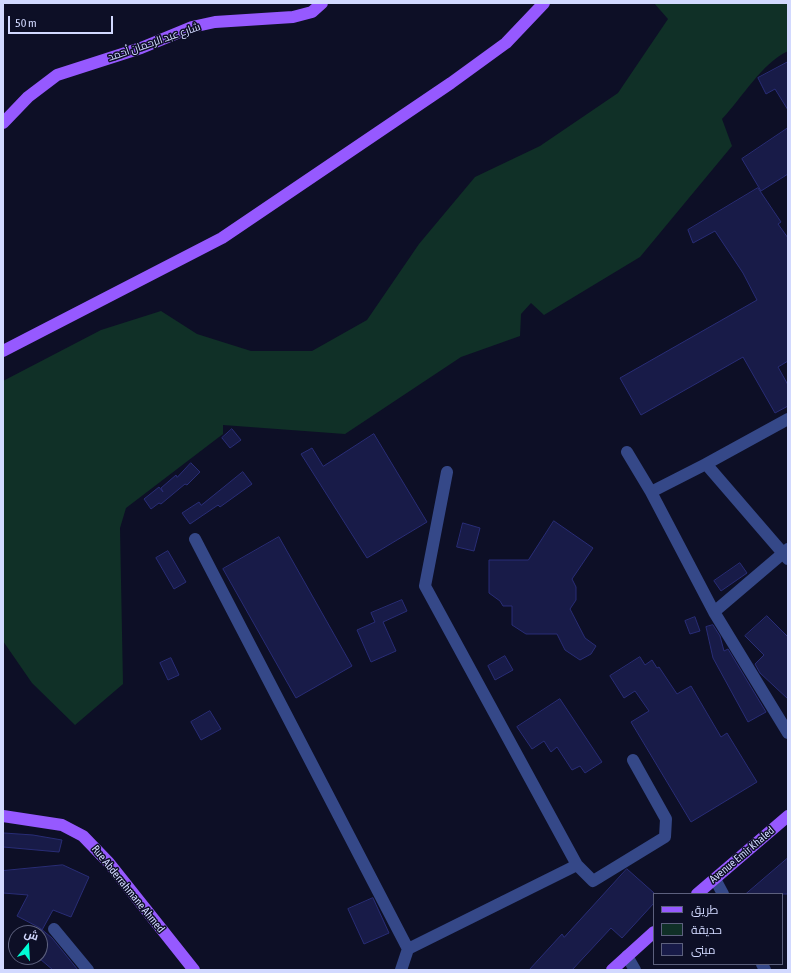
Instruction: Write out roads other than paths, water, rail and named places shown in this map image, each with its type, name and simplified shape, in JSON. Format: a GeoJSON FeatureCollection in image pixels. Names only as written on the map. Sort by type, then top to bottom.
{"type":"FeatureCollection","features":[{"type":"Feature","properties":{"kind":"main road","name":"شارع عبد الرحمان أحمد"},"geometry":{"type":"LineString","coordinates":[[3,124],[28,97],[57,75],[141,48],[192,28],[215,22],[293,17],[312,12],[322,3]]}},
{"type":"Feature","properties":{"kind":"main road"},"geometry":{"type":"LineString","coordinates":[[3,351],[222,238],[451,84],[506,43],[544,3]]}},
{"type":"Feature","properties":{"kind":"main road","name":"Rue Abderrahmane Ahmed"},"geometry":{"type":"LineString","coordinates":[[3,816],[62,825],[83,836],[109,863],[194,970]]}},
{"type":"Feature","properties":{"kind":"main road","name":"Avenue Emir Khaled"},"geometry":{"type":"LineString","coordinates":[[698,893],[788,816]]}},
{"type":"Feature","properties":{"kind":"main road"},"geometry":{"type":"LineString","coordinates":[[612,970],[653,933]]}},
{"type":"Feature","properties":{"kind":"street"},"geometry":{"type":"LineString","coordinates":[[651,492],[788,419]]}},
{"type":"Feature","properties":{"kind":"street"},"geometry":{"type":"LineString","coordinates":[[627,452],[651,492],[714,612],[786,724]]}},
{"type":"Feature","properties":{"kind":"street"},"geometry":{"type":"LineString","coordinates":[[706,464],[786,554],[714,612]]}},
{"type":"Feature","properties":{"kind":"street"},"geometry":{"type":"LineString","coordinates":[[447,472],[425,586],[577,865],[593,881],[665,837],[666,819],[633,760]]}},
{"type":"Feature","properties":{"kind":"street"},"geometry":{"type":"LineString","coordinates":[[195,539],[408,949]]}},
{"type":"Feature","properties":{"kind":"street"},"geometry":{"type":"LineString","coordinates":[[401,970],[408,949],[577,865]]}},
{"type":"Feature","properties":{"kind":"street"},"geometry":{"type":"LineString","coordinates":[[715,879],[722,893]]}},
{"type":"Feature","properties":{"kind":"street"},"geometry":{"type":"LineString","coordinates":[[54,929],[88,970]]}},
{"type":"Feature","properties":{"kind":"street"},"geometry":{"type":"LineString","coordinates":[[627,956],[635,970]]}}]}
